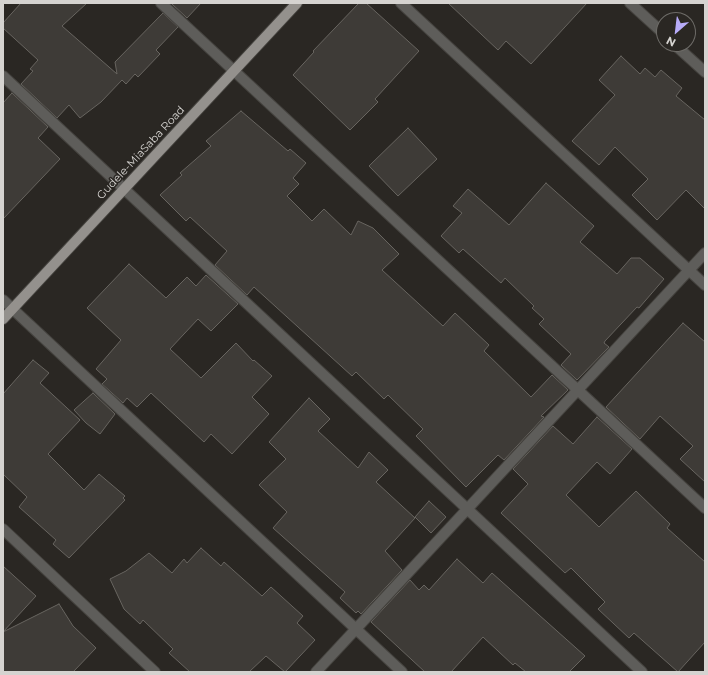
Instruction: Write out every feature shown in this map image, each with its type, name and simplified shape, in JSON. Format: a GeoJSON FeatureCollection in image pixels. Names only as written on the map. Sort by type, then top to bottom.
{"type":"FeatureCollection","features":[{"type":"Feature","properties":{"kind":"main road","name":"Gudele-MiaSaba Road"},"geometry":{"type":"LineString","coordinates":[[3,319],[297,3]]}},
{"type":"Feature","properties":{"kind":"street"},"geometry":{"type":"LineString","coordinates":[[161,3],[705,508]]}},
{"type":"Feature","properties":{"kind":"street"},"geometry":{"type":"LineString","coordinates":[[401,3],[705,285]]}},
{"type":"Feature","properties":{"kind":"street"},"geometry":{"type":"LineString","coordinates":[[630,3],[656,27]]}},
{"type":"Feature","properties":{"kind":"street"},"geometry":{"type":"LineString","coordinates":[[683,52],[705,72]]}},
{"type":"Feature","properties":{"kind":"street"},"geometry":{"type":"LineString","coordinates":[[3,76],[642,672]]}},
{"type":"Feature","properties":{"kind":"street"},"geometry":{"type":"LineString","coordinates":[[316,672],[705,253]]}},
{"type":"Feature","properties":{"kind":"street"},"geometry":{"type":"LineString","coordinates":[[3,300],[402,672]]}},
{"type":"Feature","properties":{"kind":"street"},"geometry":{"type":"LineString","coordinates":[[3,529],[155,672]]}},
{"type":"Feature","properties":{"kind":"building"},"geometry":{"type":"Polygon","coordinates":[[[21,3],[87,3],[62,26],[117,74],[115,62],[163,13],[178,27],[156,50],[160,54],[138,77],[135,74],[126,84],[122,80],[101,102],[80,118],[69,105],[57,118],[21,84],[33,71],[30,69],[38,60],[3,28],[3,23],[21,3]]]}},
{"type":"Feature","properties":{"kind":"building"},"geometry":{"type":"Polygon","coordinates":[[[201,3],[187,18],[172,4],[201,3]]]}},
{"type":"Feature","properties":{"kind":"building"},"geometry":{"type":"Polygon","coordinates":[[[359,3],[366,3],[419,51],[375,99],[378,102],[350,130],[293,75],[314,52],[313,51],[359,3]]]}},
{"type":"Feature","properties":{"kind":"building"},"geometry":{"type":"Polygon","coordinates":[[[448,3],[587,3],[531,64],[506,41],[498,50],[448,3]]]}},
{"type":"Feature","properties":{"kind":"building"},"geometry":{"type":"Polygon","coordinates":[[[621,56],[640,74],[645,68],[655,77],[661,70],[682,88],[676,96],[705,120],[705,209],[686,190],[657,220],[632,195],[648,179],[615,147],[599,165],[572,141],[615,95],[599,80],[621,56]]]}},
{"type":"Feature","properties":{"kind":"building"},"geometry":{"type":"Polygon","coordinates":[[[12,93],[48,127],[38,138],[60,159],[3,219],[3,103],[12,93]]]}},
{"type":"Feature","properties":{"kind":"building"},"geometry":{"type":"Polygon","coordinates":[[[241,111],[288,151],[290,149],[306,163],[293,178],[299,184],[287,196],[312,221],[324,209],[351,235],[358,221],[373,228],[399,254],[382,270],[443,326],[455,313],[489,345],[484,351],[531,397],[552,375],[568,390],[541,416],[544,417],[504,460],[498,455],[466,487],[416,436],[423,429],[388,395],[384,399],[356,372],[352,376],[254,287],[247,295],[215,265],[227,251],[190,217],[186,221],[160,195],[182,175],[180,173],[211,146],[206,141],[241,111]]]}},
{"type":"Feature","properties":{"kind":"building"},"geometry":{"type":"Polygon","coordinates":[[[408,128],[437,159],[398,196],[369,166],[408,128]]]}},
{"type":"Feature","properties":{"kind":"building"},"geometry":{"type":"Polygon","coordinates":[[[546,183],[594,226],[580,242],[617,274],[631,258],[640,258],[664,279],[639,308],[637,307],[605,341],[604,343],[609,347],[577,380],[561,365],[571,354],[539,324],[544,319],[532,308],[534,306],[505,278],[501,283],[463,249],[459,253],[441,236],[462,213],[453,206],[468,189],[509,225],[546,183]]]}},
{"type":"Feature","properties":{"kind":"building"},"geometry":{"type":"Polygon","coordinates":[[[129,264],[166,298],[187,277],[196,286],[206,275],[238,304],[211,331],[198,319],[170,349],[201,378],[236,343],[253,361],[254,360],[272,376],[252,397],[269,414],[232,454],[211,434],[204,442],[151,393],[137,407],[127,398],[123,403],[102,384],[107,379],[96,369],[121,340],[87,308],[129,264]]]}},
{"type":"Feature","properties":{"kind":"building"},"geometry":{"type":"Polygon","coordinates":[[[683,323],[705,342],[705,482],[680,459],[693,446],[660,416],[640,439],[606,407],[683,323]]]}},
{"type":"Feature","properties":{"kind":"building"},"geometry":{"type":"Polygon","coordinates":[[[33,360],[49,373],[40,383],[80,420],[48,454],[84,490],[99,474],[125,496],[123,498],[125,500],[69,558],[53,544],[56,540],[19,507],[27,497],[3,474],[3,394],[33,360]]]}},
{"type":"Feature","properties":{"kind":"building"},"geometry":{"type":"Polygon","coordinates":[[[93,393],[115,414],[100,434],[86,423],[74,410],[93,393]]]}},
{"type":"Feature","properties":{"kind":"building"},"geometry":{"type":"Polygon","coordinates":[[[309,398],[330,419],[318,431],[358,468],[369,452],[388,470],[376,482],[415,518],[385,551],[402,570],[361,614],[358,611],[356,613],[340,598],[345,592],[273,528],[287,512],[259,485],[286,459],[269,442],[309,398]]]}},
{"type":"Feature","properties":{"kind":"building"},"geometry":{"type":"Polygon","coordinates":[[[597,417],[632,449],[610,474],[597,462],[566,495],[599,527],[636,491],[670,524],[667,528],[705,562],[705,642],[678,672],[634,633],[629,638],[598,609],[605,602],[571,568],[565,573],[501,513],[528,484],[513,469],[553,426],[573,444],[597,417]]]}},
{"type":"Feature","properties":{"kind":"building"},"geometry":{"type":"Polygon","coordinates":[[[429,501],[446,517],[431,533],[415,517],[429,501]]]}},
{"type":"Feature","properties":{"kind":"building"},"geometry":{"type":"Polygon","coordinates":[[[201,548],[221,566],[224,562],[262,596],[271,587],[303,616],[297,623],[315,640],[285,672],[266,656],[249,672],[190,672],[169,653],[173,649],[143,620],[140,624],[124,609],[110,579],[126,571],[149,553],[172,573],[184,559],[187,563],[201,548]]]}},
{"type":"Feature","properties":{"kind":"building"},"geometry":{"type":"Polygon","coordinates":[[[457,559],[483,583],[492,573],[585,656],[569,672],[526,672],[515,663],[513,665],[483,637],[451,672],[425,672],[371,622],[410,580],[419,590],[424,585],[429,590],[457,559]]]}},
{"type":"Feature","properties":{"kind":"building"},"geometry":{"type":"Polygon","coordinates":[[[3,566],[36,596],[3,632],[3,566]]]}},
{"type":"Feature","properties":{"kind":"building"},"geometry":{"type":"Polygon","coordinates":[[[59,604],[73,626],[96,648],[73,672],[3,672],[3,632],[59,604]]]}}]}
